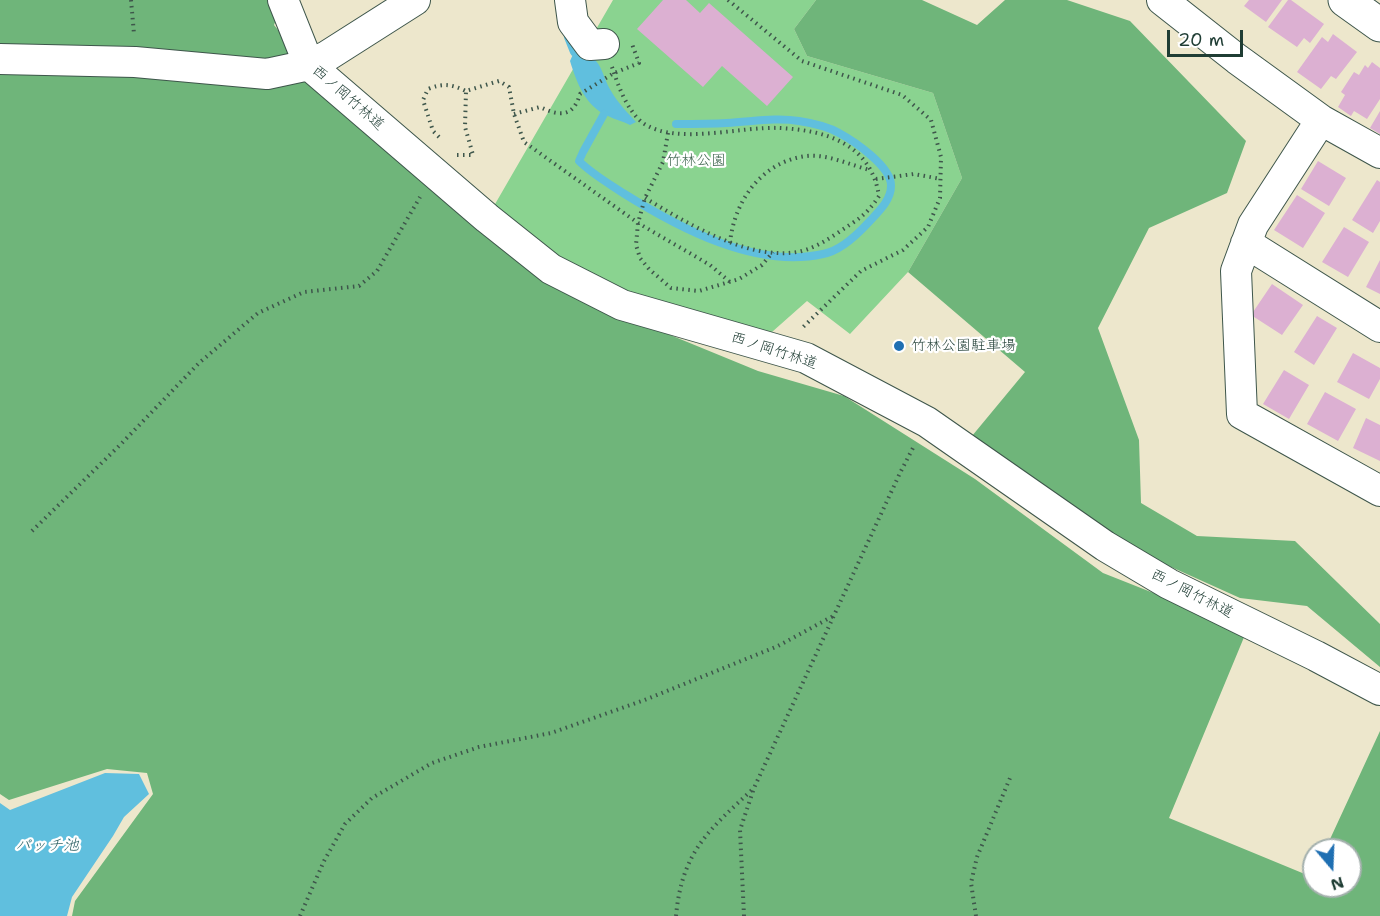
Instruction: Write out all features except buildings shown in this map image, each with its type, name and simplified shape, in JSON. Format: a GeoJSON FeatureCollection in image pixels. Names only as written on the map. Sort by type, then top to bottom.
{"type":"FeatureCollection","features":[{"type":"Feature","properties":{"kind":"main road"},"geometry":{"type":"LineString","coordinates":[[1345,0],[1380,25]]}},
{"type":"Feature","properties":{"kind":"street","name":"西ノ岡竹林道"},"geometry":{"type":"LineString","coordinates":[[283,0],[309,65],[487,218],[551,269],[622,304],[806,358],[927,422],[1105,546],[1151,573],[1380,690]]}},
{"type":"Feature","properties":{"kind":"street"},"geometry":{"type":"LineString","coordinates":[[0,59],[135,62],[267,74],[309,65],[415,0]]}},
{"type":"Feature","properties":{"kind":"street"},"geometry":{"type":"LineString","coordinates":[[570,0],[573,22],[590,45],[617,43]]}},
{"type":"Feature","properties":{"kind":"street"},"geometry":{"type":"LineString","coordinates":[[1162,0],[1237,59],[1321,120],[1380,153]]}},
{"type":"Feature","properties":{"kind":"street"},"geometry":{"type":"LineString","coordinates":[[1321,120],[1253,225],[1236,271],[1242,414],[1380,491]]}},
{"type":"Feature","properties":{"kind":"street"},"geometry":{"type":"LineString","coordinates":[[1246,243],[1380,327]]}},
{"type":"Feature","properties":{"kind":"path"},"geometry":{"type":"LineString","coordinates":[[131,0],[134,13],[135,62]]}},
{"type":"Feature","properties":{"kind":"path"},"geometry":{"type":"LineString","coordinates":[[728,0],[802,61],[902,95],[931,120],[941,157],[940,198],[928,227],[903,250],[861,271],[779,351]]}},
{"type":"Feature","properties":{"kind":"path"},"geometry":{"type":"LineString","coordinates":[[617,43],[614,73],[627,104],[643,123],[668,133],[779,128],[822,135],[845,143],[865,160],[876,179],[879,196],[868,212],[820,244],[800,251],[773,252],[730,243],[694,227],[645,198]]}},
{"type":"Feature","properties":{"kind":"path"},"geometry":{"type":"LineString","coordinates":[[514,114],[540,106],[553,113],[567,113],[577,106],[580,94],[614,73],[639,63],[617,43]]}},
{"type":"Feature","properties":{"kind":"path"},"geometry":{"type":"LineString","coordinates":[[442,140],[433,131],[423,100],[428,89],[440,84],[453,85],[466,91],[499,81],[509,87],[514,114],[524,142],[638,223],[710,265],[730,282]]}},
{"type":"Feature","properties":{"kind":"path"},"geometry":{"type":"LineString","coordinates":[[450,148],[458,156],[473,155],[465,128],[466,91]]}},
{"type":"Feature","properties":{"kind":"path"},"geometry":{"type":"LineString","coordinates":[[668,133],[663,162],[645,198],[638,223],[636,245],[640,258],[671,288],[699,291],[730,282],[762,265],[773,252]]}},
{"type":"Feature","properties":{"kind":"path"},"geometry":{"type":"LineString","coordinates":[[730,243],[731,226],[739,208],[760,177],[774,166],[808,156],[829,158],[871,170]]}},
{"type":"Feature","properties":{"kind":"path"},"geometry":{"type":"LineString","coordinates":[[32,531],[200,363],[258,313],[304,292],[359,286],[377,271],[434,173]]}},
{"type":"Feature","properties":{"kind":"path"},"geometry":{"type":"LineString","coordinates":[[876,179],[914,174],[941,178]]}},
{"type":"Feature","properties":{"kind":"path"},"geometry":{"type":"LineString","coordinates":[[744,916],[740,830],[754,788],[900,473],[927,422]]}},
{"type":"Feature","properties":{"kind":"path"},"geometry":{"type":"LineString","coordinates":[[300,916],[324,861],[345,824],[372,798],[432,763],[479,747],[551,733],[642,701],[778,646],[835,615]]}},
{"type":"Feature","properties":{"kind":"path"},"geometry":{"type":"LineString","coordinates":[[976,916],[971,884],[977,857],[1010,778]]}},
{"type":"Feature","properties":{"kind":"path"},"geometry":{"type":"LineString","coordinates":[[676,916],[678,890],[692,855],[717,823],[754,788]]}},
{"type":"Feature","properties":{"kind":"green space"},"geometry":{"type":"Polygon","coordinates":[[[0,0],[284,0],[274,25],[353,121],[619,314],[758,371],[844,396],[975,479],[1103,573],[1247,630],[1169,818],[1302,873],[1302,898],[1362,898],[1362,838],[1331,838],[1380,731],[1380,916],[72,916],[75,901],[153,794],[147,773],[107,769],[9,800],[0,794],[0,0]]]}},
{"type":"Feature","properties":{"kind":"green space","name":"竹林公園"},"geometry":{"type":"Polygon","coordinates":[[[613,0],[816,0],[794,29],[807,56],[933,93],[962,178],[908,272],[850,334],[807,301],[772,332],[622,305],[487,218],[613,0]]]}},
{"type":"Feature","properties":{"kind":"green space"},"geometry":{"type":"Polygon","coordinates":[[[816,0],[922,0],[977,25],[1005,0],[1067,0],[1130,21],[1246,141],[1227,193],[1149,228],[1098,328],[1139,440],[1141,503],[1197,536],[1295,541],[1380,624],[1380,667],[1307,606],[1240,598],[1109,539],[972,436],[1025,372],[908,272],[962,178],[933,93],[807,56],[794,29],[816,0]]]}},
{"type":"Feature","properties":{"kind":"water"},"geometry":{"type":"Polygon","coordinates":[[[580,50],[597,63],[614,95],[636,122],[630,125],[600,112],[588,100],[579,85],[570,61],[574,52],[580,50]]]}},
{"type":"Feature","properties":{"kind":"water","name":"パッチ池"},"geometry":{"type":"Polygon","coordinates":[[[105,773],[139,774],[149,794],[124,817],[72,897],[67,916],[0,916],[0,803],[10,810],[105,773]]]}},
{"type":"Feature","properties":{"kind":"waterway"},"geometry":{"type":"LineString","coordinates":[[568,37],[574,52]]}},
{"type":"Feature","properties":{"kind":"waterway"},"geometry":{"type":"LineString","coordinates":[[604,114],[579,161],[606,182],[668,219],[693,232],[745,251],[771,256],[797,257],[829,252],[842,246],[858,233],[889,197],[890,179],[879,163],[854,142],[824,127],[781,119],[676,124]]}},
{"type":"Feature","properties":{"kind":"place","name":"竹林公園駐車場"},"geometry":{"type":"Point","coordinates":[899,346]}}]}
